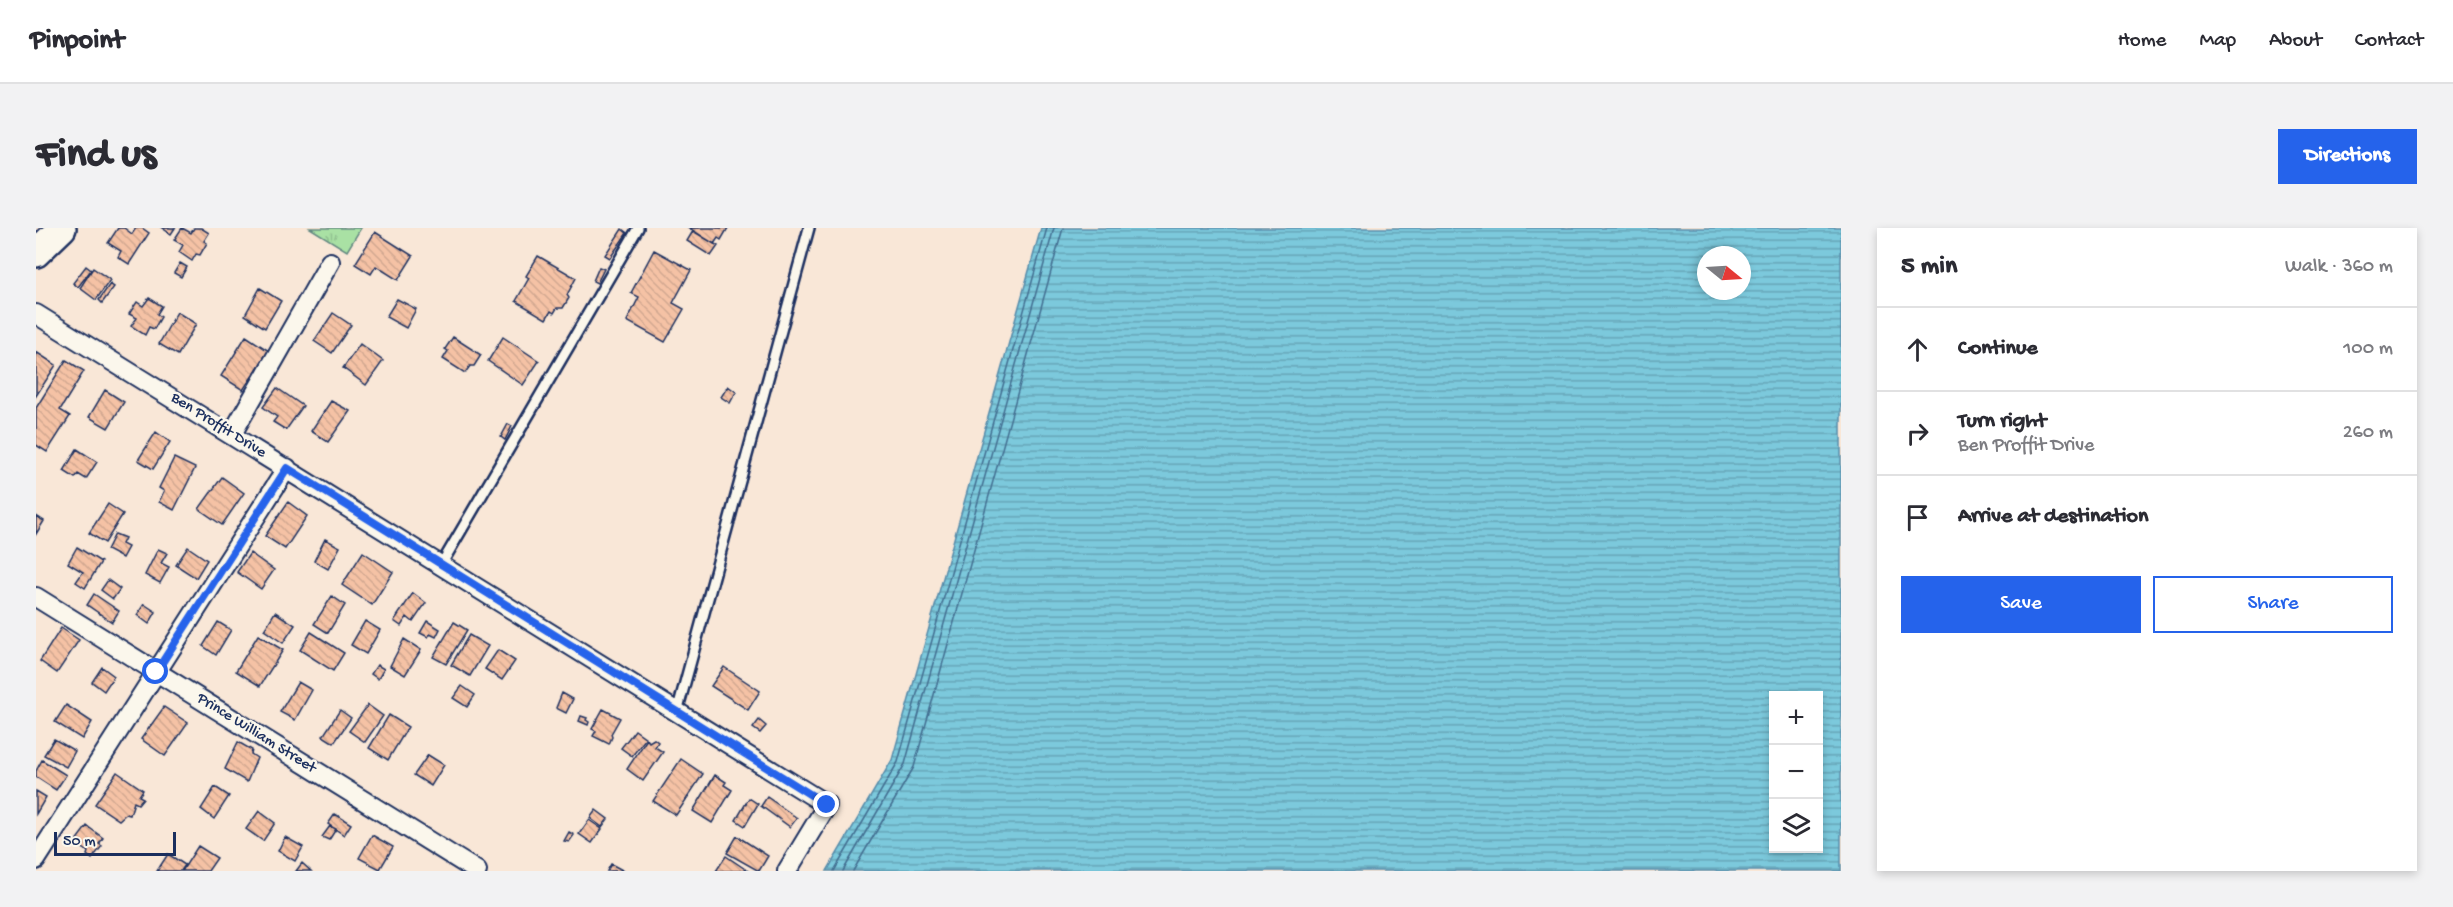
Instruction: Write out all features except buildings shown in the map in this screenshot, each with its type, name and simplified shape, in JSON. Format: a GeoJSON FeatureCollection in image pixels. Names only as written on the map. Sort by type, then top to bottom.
{"type":"FeatureCollection","features":[{"type":"Feature","properties":{"kind":"main road"},"geometry":{"type":"LineString","coordinates":[[36,254],[62,228]]}},
{"type":"Feature","properties":{"kind":"street"},"geometry":{"type":"LineString","coordinates":[[232,434],[330,262]]}},
{"type":"Feature","properties":{"kind":"street","name":"Ben Proffit Drive"},"geometry":{"type":"LineString","coordinates":[[36,314],[827,805],[787,871]]}},
{"type":"Feature","properties":{"kind":"street"},"geometry":{"type":"LineString","coordinates":[[36,860],[287,468]]}},
{"type":"Feature","properties":{"kind":"street","name":"Prince William Street"},"geometry":{"type":"LineString","coordinates":[[36,597],[477,871]]}},
{"type":"Feature","properties":{"kind":"lane"},"geometry":{"type":"LineString","coordinates":[[441,564],[638,228]]}},
{"type":"Feature","properties":{"kind":"lane"},"geometry":{"type":"LineString","coordinates":[[677,712],[809,228]]}},
{"type":"Feature","properties":{"kind":"green space"},"geometry":{"type":"Polygon","coordinates":[[[310,228],[361,228],[347,251],[310,228]]]}},
{"type":"Feature","properties":{"kind":"water"},"geometry":{"type":"Polygon","coordinates":[[[1041,228],[1841,228],[1841,871],[827,871],[892,760],[1041,228]]]}},
{"type":"Feature","properties":{"kind":"route"},"geometry":{"type":"LineString","coordinates":[[156,672],[287,468],[827,805]]}}]}
